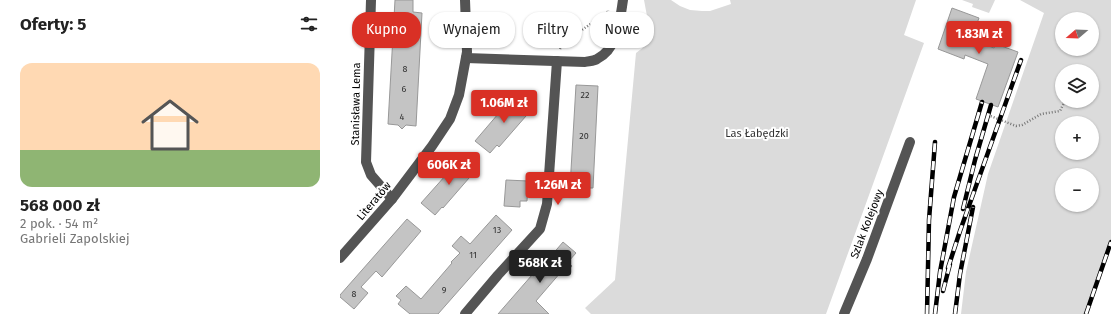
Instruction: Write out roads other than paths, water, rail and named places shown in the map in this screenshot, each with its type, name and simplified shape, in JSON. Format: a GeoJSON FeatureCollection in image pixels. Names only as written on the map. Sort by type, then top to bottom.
{"type":"FeatureCollection","features":[{"type":"Feature","properties":{"kind":"street","name":"Stanisława Lema"},"geometry":{"type":"LineString","coordinates":[[371,0],[366,162],[371,175],[392,199]]}},
{"type":"Feature","properties":{"kind":"street","name":"Literatów"},"geometry":{"type":"LineString","coordinates":[[340,258],[392,199],[432,146],[450,119],[458,95],[468,52],[465,0]]}},
{"type":"Feature","properties":{"kind":"street"},"geometry":{"type":"LineString","coordinates":[[466,58],[557,57],[585,62],[598,59],[608,50],[615,37],[623,0]]}},
{"type":"Feature","properties":{"kind":"street"},"geometry":{"type":"LineString","coordinates":[[465,314],[540,228],[547,204],[557,57]]}},
{"type":"Feature","properties":{"kind":"street","name":"Szlak Kolejowy"},"geometry":{"type":"LineString","coordinates":[[844,314],[867,258],[910,142]]}},
{"type":"Feature","properties":{"kind":"railway"},"geometry":{"type":"LineString","coordinates":[[948,268],[1021,60]]}},
{"type":"Feature","properties":{"kind":"railway"},"geometry":{"type":"LineString","coordinates":[[935,314],[940,272],[954,197],[982,102]]}},
{"type":"Feature","properties":{"kind":"railway"},"geometry":{"type":"LineString","coordinates":[[963,209],[991,105]]}},
{"type":"Feature","properties":{"kind":"railway"},"geometry":{"type":"LineString","coordinates":[[927,314],[929,220],[935,142]]}},
{"type":"Feature","properties":{"kind":"railway"},"geometry":{"type":"LineString","coordinates":[[955,314],[960,274],[973,207]]}},
{"type":"Feature","properties":{"kind":"railway"},"geometry":{"type":"LineString","coordinates":[[1086,314],[1111,242]]}},
{"type":"Feature","properties":{"kind":"railway"},"geometry":{"type":"LineString","coordinates":[[943,291],[950,264]]}},
{"type":"Feature","properties":{"kind":"park label","name":"Las Łabędzki"},"geometry":{"type":"Point","coordinates":[757,133]}}]}
